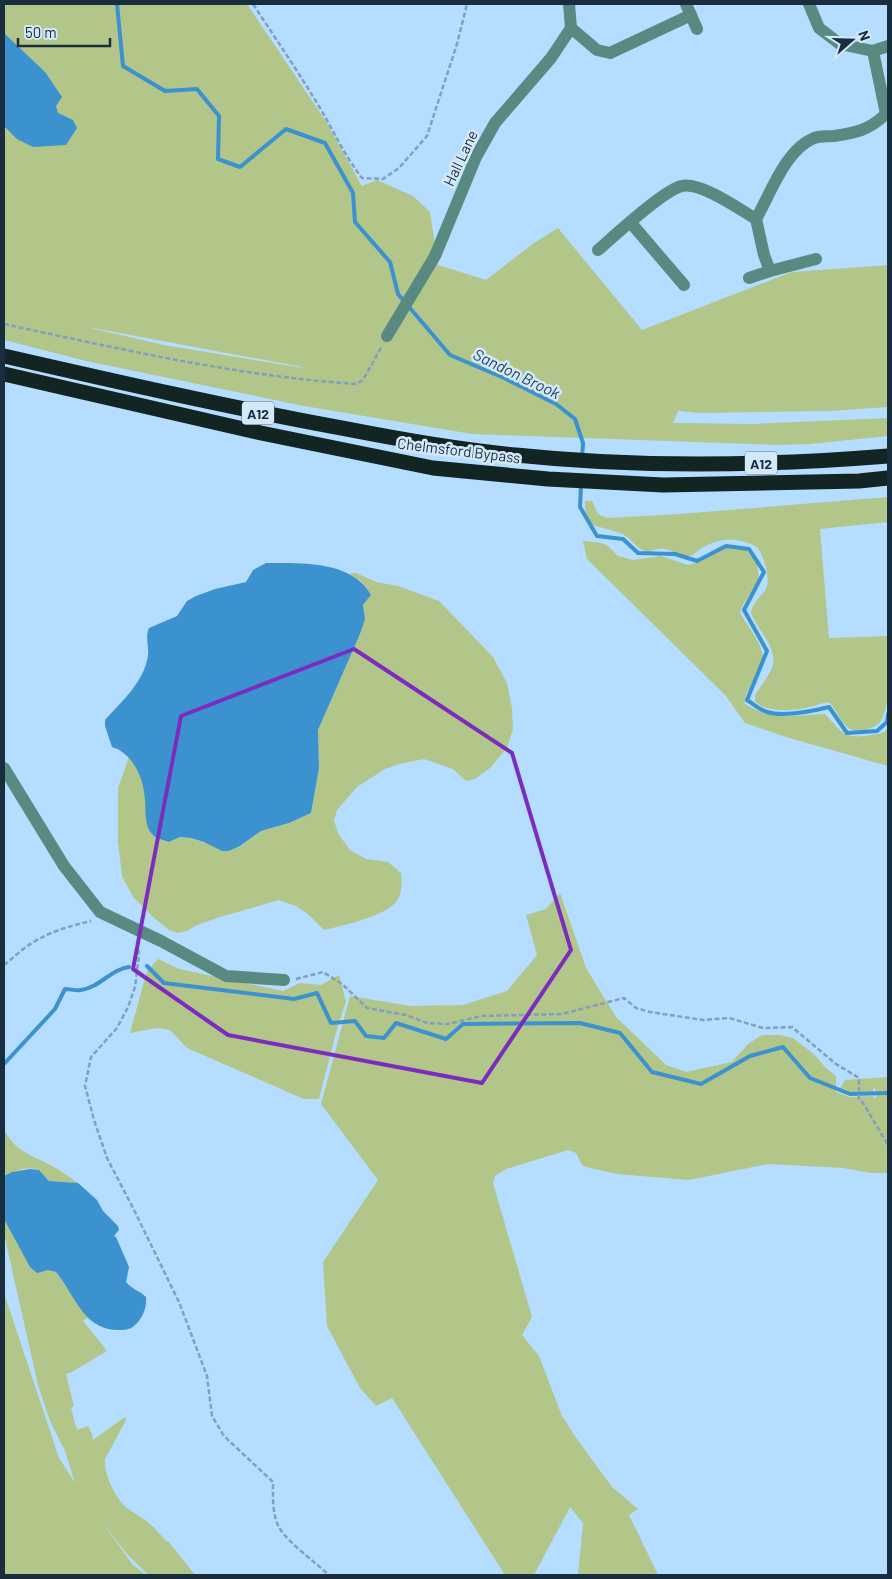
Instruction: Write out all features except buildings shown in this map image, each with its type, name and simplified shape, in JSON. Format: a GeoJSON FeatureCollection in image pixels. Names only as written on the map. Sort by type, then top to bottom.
{"type":"FeatureCollection","features":[{"type":"Feature","properties":{"kind":"highway","name":"Chelmsford Bypass"},"geometry":{"type":"LineString","coordinates":[[4,356],[254,412],[424,444],[516,456],[634,464],[762,463],[888,456]]}},
{"type":"Feature","properties":{"kind":"highway","name":"Chelmsford Bypass"},"geometry":{"type":"LineString","coordinates":[[4,374],[261,433],[433,468],[514,476],[663,485],[859,481],[888,478]]}},
{"type":"Feature","properties":{"kind":"street"},"geometry":{"type":"LineString","coordinates":[[569,4],[571,28],[597,50],[610,53],[688,9],[697,29]]}},
{"type":"Feature","properties":{"kind":"street"},"geometry":{"type":"LineString","coordinates":[[809,4],[820,28],[840,44],[873,51],[888,46]]}},
{"type":"Feature","properties":{"kind":"street","name":"Hall Lane"},"geometry":{"type":"LineString","coordinates":[[387,336],[435,256],[476,156],[495,124],[551,58],[571,28]]}},
{"type":"Feature","properties":{"kind":"street"},"geometry":{"type":"LineString","coordinates":[[770,271],[764,255],[756,219],[785,164],[801,146],[816,137],[860,132],[875,125],[887,115],[873,51]]}},
{"type":"Feature","properties":{"kind":"street"},"geometry":{"type":"LineString","coordinates":[[598,250],[666,194],[682,186],[701,188],[756,219]]}},
{"type":"Feature","properties":{"kind":"street"},"geometry":{"type":"LineString","coordinates":[[631,223],[684,285]]}},
{"type":"Feature","properties":{"kind":"street"},"geometry":{"type":"LineString","coordinates":[[749,278],[816,259]]}},
{"type":"Feature","properties":{"kind":"street"},"geometry":{"type":"LineString","coordinates":[[4,768],[64,866],[100,912],[226,976],[284,980]]}},
{"type":"Feature","properties":{"kind":"path"},"geometry":{"type":"LineString","coordinates":[[254,4],[330,125],[348,161],[362,178],[383,180],[399,168],[427,136],[457,44],[467,4]]}},
{"type":"Feature","properties":{"kind":"path"},"geometry":{"type":"LineString","coordinates":[[4,324],[142,353],[306,381],[356,384],[363,380],[387,336]]}},
{"type":"Feature","properties":{"kind":"path"},"geometry":{"type":"LineString","coordinates":[[4,965],[30,944],[50,933],[68,926],[110,917]]}},
{"type":"Feature","properties":{"kind":"path"},"geometry":{"type":"LineString","coordinates":[[133,928],[139,955],[135,986],[128,1007],[117,1028],[91,1056],[85,1086],[94,1120],[107,1158],[179,1302],[207,1376],[212,1416],[224,1436],[273,1482],[273,1505],[279,1528],[329,1575]]}},
{"type":"Feature","properties":{"kind":"path"},"geometry":{"type":"LineString","coordinates":[[284,980],[323,972],[342,984],[367,1008],[406,1015],[427,1023],[448,1024],[481,1016],[562,1014],[624,998],[636,1008],[650,1012],[703,1020],[729,1018],[763,1028],[792,1027],[836,1064],[859,1078],[859,1099],[864,1103],[888,1145]]}},
{"type":"Feature","properties":{"kind":"highlighted area"},"geometry":{"type":"Polygon","coordinates":[[[354,649],[512,753],[571,950],[482,1083],[228,1035],[133,969],[181,716],[354,649]]]}},
{"type":"Feature","properties":{"kind":"green space"},"geometry":{"type":"Polygon","coordinates":[[[4,4],[247,4],[325,120],[362,186],[377,180],[413,196],[430,212],[438,265],[486,280],[534,243],[558,228],[642,330],[792,272],[888,265],[888,407],[830,411],[700,413],[678,411],[673,423],[753,424],[888,418],[888,436],[810,444],[775,445],[472,434],[304,406],[86,361],[4,340],[4,4]],[[82,326],[164,345],[302,367],[82,326]]]}},
{"type":"Feature","properties":{"kind":"green space"},"geometry":{"type":"Polygon","coordinates":[[[888,497],[888,522],[820,529],[829,638],[888,636],[889,680],[884,713],[877,725],[870,729],[858,731],[846,726],[830,703],[800,709],[775,710],[760,705],[755,701],[755,695],[772,668],[773,661],[773,653],[770,646],[751,613],[753,606],[766,589],[768,579],[766,567],[757,547],[742,541],[720,540],[713,542],[690,556],[664,549],[645,551],[616,531],[591,524],[585,510],[585,501],[592,501],[598,514],[607,518],[888,497]]]}},
{"type":"Feature","properties":{"kind":"green space"},"geometry":{"type":"Polygon","coordinates":[[[583,541],[602,543],[618,556],[633,560],[661,556],[688,565],[698,562],[711,552],[723,547],[745,549],[757,559],[759,580],[740,612],[760,645],[763,663],[747,692],[745,704],[756,710],[775,715],[825,714],[840,730],[849,735],[862,736],[881,733],[888,728],[888,766],[786,737],[745,723],[726,696],[587,559],[583,541]]]}},
{"type":"Feature","properties":{"kind":"green space"},"geometry":{"type":"Polygon","coordinates":[[[356,573],[376,582],[398,586],[439,601],[493,657],[507,683],[512,708],[513,729],[507,748],[490,768],[475,779],[466,781],[453,769],[424,759],[385,769],[357,787],[337,810],[334,821],[339,835],[350,850],[366,859],[388,862],[401,873],[398,899],[394,905],[386,910],[365,919],[324,930],[309,915],[296,906],[279,900],[220,917],[197,925],[187,931],[178,933],[169,930],[133,897],[122,876],[118,842],[118,788],[129,757],[136,767],[170,842],[180,837],[191,838],[229,851],[241,846],[261,831],[289,823],[311,813],[319,768],[318,730],[360,634],[365,618],[363,605],[371,595],[361,581],[349,574],[356,573]]]}},
{"type":"Feature","properties":{"kind":"green space"},"geometry":{"type":"Polygon","coordinates":[[[560,893],[586,968],[616,1017],[666,1065],[686,1072],[732,1062],[748,1044],[762,1035],[780,1035],[793,1038],[815,1055],[836,1076],[836,1092],[850,1097],[873,1096],[874,1098],[877,1095],[888,1095],[888,1173],[871,1173],[843,1168],[768,1164],[689,1180],[617,1174],[586,1167],[582,1165],[576,1153],[568,1150],[506,1169],[495,1176],[493,1183],[532,1317],[522,1335],[539,1356],[562,1416],[577,1439],[612,1487],[638,1509],[629,1515],[658,1575],[578,1575],[583,1523],[570,1507],[534,1575],[505,1575],[392,1398],[376,1406],[360,1388],[327,1326],[323,1262],[378,1180],[321,1104],[350,996],[411,1006],[463,1005],[507,991],[537,955],[526,915],[546,909],[560,893]]]}},
{"type":"Feature","properties":{"kind":"green space"},"geometry":{"type":"Polygon","coordinates":[[[158,959],[179,969],[283,991],[300,983],[321,985],[339,975],[346,1001],[319,1099],[304,1099],[187,1048],[170,1030],[157,1028],[130,1033],[147,971],[158,959]]]}},
{"type":"Feature","properties":{"kind":"green space"},"geometry":{"type":"Polygon","coordinates":[[[888,1077],[888,1091],[876,1092],[875,1088],[873,1092],[852,1093],[839,1090],[845,1080],[888,1077]]]}},
{"type":"Feature","properties":{"kind":"green space"},"geometry":{"type":"Polygon","coordinates":[[[4,1129],[8,1137],[19,1148],[78,1183],[49,1181],[40,1171],[32,1168],[22,1169],[4,1176],[4,1129]]]}},
{"type":"Feature","properties":{"kind":"green space"},"geometry":{"type":"Polygon","coordinates":[[[4,1218],[48,1270],[56,1272],[92,1323],[87,1318],[83,1321],[107,1351],[66,1374],[74,1406],[71,1408],[77,1430],[88,1426],[93,1440],[125,1417],[126,1420],[105,1459],[106,1472],[111,1486],[127,1508],[150,1524],[168,1541],[195,1575],[148,1575],[127,1554],[101,1521],[133,1565],[146,1575],[4,1575],[4,1293],[59,1458],[75,1483],[65,1451],[50,1421],[38,1385],[4,1234],[4,1218]]]}},
{"type":"Feature","properties":{"kind":"water"},"geometry":{"type":"Polygon","coordinates":[[[4,33],[45,72],[62,97],[56,106],[58,113],[73,120],[77,128],[66,145],[33,147],[17,139],[4,126],[4,33]]]}},
{"type":"Feature","properties":{"kind":"water"},"geometry":{"type":"Polygon","coordinates":[[[266,563],[309,564],[338,569],[351,575],[371,595],[363,605],[365,619],[360,634],[318,730],[319,768],[311,813],[289,823],[261,831],[240,846],[229,851],[222,851],[191,838],[180,837],[169,842],[160,839],[155,837],[149,830],[140,776],[126,755],[112,747],[105,726],[105,720],[138,682],[148,655],[147,635],[149,628],[177,616],[187,601],[196,596],[215,589],[246,582],[253,570],[266,563]]]}},
{"type":"Feature","properties":{"kind":"water"},"geometry":{"type":"Polygon","coordinates":[[[30,1169],[39,1170],[49,1181],[78,1183],[97,1200],[103,1211],[118,1226],[119,1230],[114,1236],[129,1267],[126,1282],[146,1297],[144,1312],[133,1327],[117,1330],[96,1324],[81,1309],[56,1272],[48,1270],[37,1273],[30,1267],[4,1219],[4,1176],[12,1172],[30,1169]]]}},
{"type":"Feature","properties":{"kind":"waterway","name":"Sandon Brook"},"geometry":{"type":"LineString","coordinates":[[117,4],[123,66],[165,91],[197,89],[219,116],[218,159],[240,167],[286,129],[325,143],[353,193],[355,222],[390,262],[398,294],[450,355],[504,378],[556,404],[575,419],[583,443],[582,458]]}},
{"type":"Feature","properties":{"kind":"waterway","name":"Sandon Brook"},"geometry":{"type":"LineString","coordinates":[[581,485],[580,507],[597,536],[623,539],[638,553],[675,554],[697,561],[726,546],[749,549],[764,572],[744,610],[767,651],[747,700],[762,710],[782,714],[829,707],[847,733],[877,731],[887,722],[888,714]]}},
{"type":"Feature","properties":{"kind":"waterway"},"geometry":{"type":"LineString","coordinates":[[147,966],[164,983],[294,999],[317,993],[331,1023],[355,1021],[366,1036],[384,1038],[396,1023],[446,1039],[463,1024],[580,1023],[620,1033],[652,1072],[701,1084],[750,1056],[783,1047],[810,1078],[850,1094],[888,1093]]}},
{"type":"Feature","properties":{"kind":"waterway"},"geometry":{"type":"LineString","coordinates":[[4,1064],[55,1009],[65,989],[87,989],[116,971],[129,967]]}}]}
